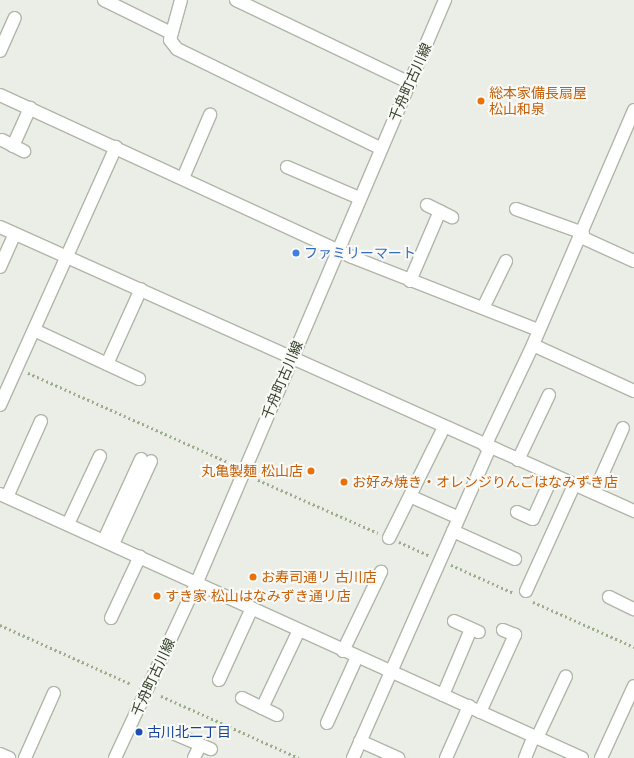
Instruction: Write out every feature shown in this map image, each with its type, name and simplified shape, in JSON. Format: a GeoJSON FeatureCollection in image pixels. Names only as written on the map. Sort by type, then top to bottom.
{"type":"FeatureCollection","features":[{"type":"Feature","properties":{"kind":"street"},"geometry":{"type":"LineString","coordinates":[[104,0],[171,32]]}},
{"type":"Feature","properties":{"kind":"street"},"geometry":{"type":"LineString","coordinates":[[181,0],[170,40],[177,49],[326,119],[380,148]]}},
{"type":"Feature","properties":{"kind":"street"},"geometry":{"type":"LineString","coordinates":[[236,0],[410,82]]}},
{"type":"Feature","properties":{"kind":"street","name":"千舟町古川線"},"geometry":{"type":"LineString","coordinates":[[116,758],[197,582],[337,248],[445,0]]}},
{"type":"Feature","properties":{"kind":"street"},"geometry":{"type":"LineString","coordinates":[[0,51],[15,18]]}},
{"type":"Feature","properties":{"kind":"street"},"geometry":{"type":"LineString","coordinates":[[0,95],[410,281],[484,306],[538,330]]}},
{"type":"Feature","properties":{"kind":"street"},"geometry":{"type":"LineString","coordinates":[[2,140],[19,148],[30,108]]}},
{"type":"Feature","properties":{"kind":"street"},"geometry":{"type":"LineString","coordinates":[[353,758],[459,518],[488,447],[533,345],[538,330],[582,235],[634,110]]}},
{"type":"Feature","properties":{"kind":"street"},"geometry":{"type":"LineString","coordinates":[[183,178],[210,115]]}},
{"type":"Feature","properties":{"kind":"street"},"geometry":{"type":"LineString","coordinates":[[0,405],[116,147]]}},
{"type":"Feature","properties":{"kind":"street"},"geometry":{"type":"LineString","coordinates":[[287,167],[359,198]]}},
{"type":"Feature","properties":{"kind":"street"},"geometry":{"type":"LineString","coordinates":[[427,205],[452,217]]}},
{"type":"Feature","properties":{"kind":"street"},"geometry":{"type":"LineString","coordinates":[[516,209],[582,235],[634,261]]}},
{"type":"Feature","properties":{"kind":"street"},"geometry":{"type":"LineString","coordinates":[[410,281],[440,211]]}},
{"type":"Feature","properties":{"kind":"street"},"geometry":{"type":"LineString","coordinates":[[0,227],[292,356],[488,447],[634,511]]}},
{"type":"Feature","properties":{"kind":"street"},"geometry":{"type":"LineString","coordinates":[[0,267],[15,234]]}},
{"type":"Feature","properties":{"kind":"street"},"geometry":{"type":"LineString","coordinates":[[484,306],[506,261]]}},
{"type":"Feature","properties":{"kind":"street"},"geometry":{"type":"LineString","coordinates":[[107,364],[141,289]]}},
{"type":"Feature","properties":{"kind":"street"},"geometry":{"type":"LineString","coordinates":[[34,330],[139,379]]}},
{"type":"Feature","properties":{"kind":"street"},"geometry":{"type":"LineString","coordinates":[[533,345],[634,392]]}},
{"type":"Feature","properties":{"kind":"street"},"geometry":{"type":"LineString","coordinates":[[518,460],[549,394]]}},
{"type":"Feature","properties":{"kind":"street"},"geometry":{"type":"LineString","coordinates":[[41,421],[3,495],[197,582],[390,673],[469,706],[582,758]]}},
{"type":"Feature","properties":{"kind":"street"},"geometry":{"type":"LineString","coordinates":[[389,538],[412,497],[444,427]]}},
{"type":"Feature","properties":{"kind":"street"},"geometry":{"type":"LineString","coordinates":[[594,493],[623,428]]}},
{"type":"Feature","properties":{"kind":"street"},"geometry":{"type":"LineString","coordinates":[[68,524],[100,456]]}},
{"type":"Feature","properties":{"kind":"street"},"geometry":{"type":"LineString","coordinates":[[108,542],[146,460]]}},
{"type":"Feature","properties":{"kind":"street"},"geometry":{"type":"LineString","coordinates":[[517,512],[533,519],[553,475]]}},
{"type":"Feature","properties":{"kind":"street"},"geometry":{"type":"LineString","coordinates":[[526,590],[574,484]]}},
{"type":"Feature","properties":{"kind":"street"},"geometry":{"type":"LineString","coordinates":[[412,497],[459,518]]}},
{"type":"Feature","properties":{"kind":"street"},"geometry":{"type":"LineString","coordinates":[[453,531],[515,559]]}},
{"type":"Feature","properties":{"kind":"street"},"geometry":{"type":"LineString","coordinates":[[111,618],[140,556]]}},
{"type":"Feature","properties":{"kind":"street"},"geometry":{"type":"LineString","coordinates":[[343,651],[381,572]]}},
{"type":"Feature","properties":{"kind":"street"},"geometry":{"type":"LineString","coordinates":[[609,597],[634,609]]}},
{"type":"Feature","properties":{"kind":"street"},"geometry":{"type":"LineString","coordinates":[[219,680],[252,608]]}},
{"type":"Feature","properties":{"kind":"street"},"geometry":{"type":"LineString","coordinates":[[443,695],[475,631],[454,621]]}},
{"type":"Feature","properties":{"kind":"street"},"geometry":{"type":"LineString","coordinates":[[262,708],[298,630]]}},
{"type":"Feature","properties":{"kind":"street"},"geometry":{"type":"LineString","coordinates":[[480,712],[515,635],[503,630]]}},
{"type":"Feature","properties":{"kind":"street"},"geometry":{"type":"LineString","coordinates":[[327,723],[357,658]]}},
{"type":"Feature","properties":{"kind":"street"},"geometry":{"type":"LineString","coordinates":[[525,758],[566,676]]}},
{"type":"Feature","properties":{"kind":"street"},"geometry":{"type":"LineString","coordinates":[[603,757],[634,686]]}},
{"type":"Feature","properties":{"kind":"street"},"geometry":{"type":"LineString","coordinates":[[25,758],[54,693]]}},
{"type":"Feature","properties":{"kind":"street"},"geometry":{"type":"LineString","coordinates":[[242,698],[277,715]]}},
{"type":"Feature","properties":{"kind":"street"},"geometry":{"type":"LineString","coordinates":[[446,758],[469,706]]}},
{"type":"Feature","properties":{"kind":"street"},"geometry":{"type":"LineString","coordinates":[[175,734],[206,747],[194,758]]}},
{"type":"Feature","properties":{"kind":"street"},"geometry":{"type":"LineString","coordinates":[[360,741],[397,756]]}},
{"type":"Feature","properties":{"kind":"street"},"geometry":{"type":"LineString","coordinates":[[0,754],[9,758]]}},
{"type":"Feature","properties":{"kind":"path"},"geometry":{"type":"LineString","coordinates":[[17,368],[228,462]]}},
{"type":"Feature","properties":{"kind":"path"},"geometry":{"type":"LineString","coordinates":[[0,625],[131,684]]}},
{"type":"Feature","properties":{"kind":"path"},"geometry":{"type":"LineString","coordinates":[[161,696],[299,758]]}},
{"type":"Feature","properties":{"kind":"place","name":"総本家備長扇屋 松山和泉"},"geometry":{"type":"Point","coordinates":[481,101]}},
{"type":"Feature","properties":{"kind":"place","name":"ファミリーマート"},"geometry":{"type":"Point","coordinates":[296,253]}},
{"type":"Feature","properties":{"kind":"place","name":"丸亀製麺 松山店"},"geometry":{"type":"Point","coordinates":[311,471]}},
{"type":"Feature","properties":{"kind":"place","name":"お好み焼き・オレンジりんごはなみずき店"},"geometry":{"type":"Point","coordinates":[344,482]}},
{"type":"Feature","properties":{"kind":"place","name":"お寿司通リ 古川店"},"geometry":{"type":"Point","coordinates":[253,577]}},
{"type":"Feature","properties":{"kind":"place","name":"すき家 松山はなみずき通リ店"},"geometry":{"type":"Point","coordinates":[157,596]}},
{"type":"Feature","properties":{"kind":"place","name":"古川北二丁目"},"geometry":{"type":"Point","coordinates":[139,732]}}]}
